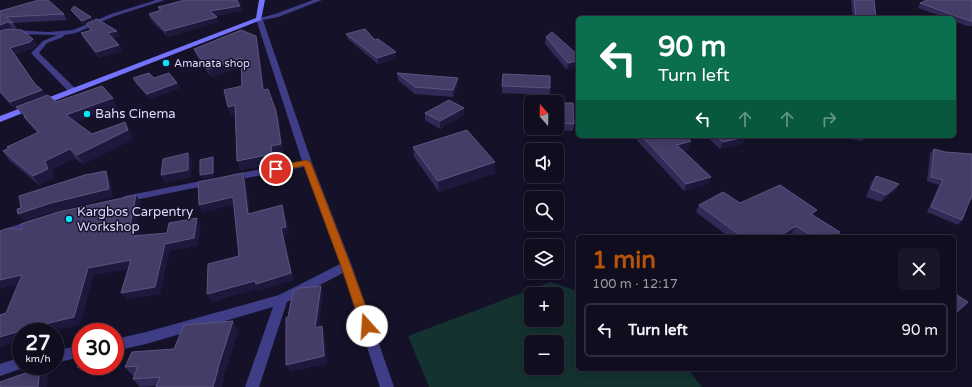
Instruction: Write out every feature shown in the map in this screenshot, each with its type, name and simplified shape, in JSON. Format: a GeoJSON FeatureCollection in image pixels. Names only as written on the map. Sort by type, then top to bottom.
{"type":"FeatureCollection","features":[{"type":"Feature","properties":{"kind":"main road"},"geometry":{"type":"LineString","coordinates":[[0,118],[258,19],[262,0]]}},
{"type":"Feature","properties":{"kind":"street"},"geometry":{"type":"LineString","coordinates":[[72,91],[35,53],[45,42],[74,32],[113,15],[162,0]]}},
{"type":"Feature","properties":{"kind":"street"},"geometry":{"type":"LineString","coordinates":[[319,0],[276,16],[258,19],[307,163],[346,266],[387,387]]}},
{"type":"Feature","properties":{"kind":"street"},"geometry":{"type":"LineString","coordinates":[[0,35],[12,32],[48,34],[74,32]]}},
{"type":"Feature","properties":{"kind":"street"},"geometry":{"type":"LineString","coordinates":[[117,201],[307,163]]}},
{"type":"Feature","properties":{"kind":"street"},"geometry":{"type":"LineString","coordinates":[[0,235],[46,220]]}},
{"type":"Feature","properties":{"kind":"street"},"geometry":{"type":"LineString","coordinates":[[124,343],[282,299],[346,266]]}},
{"type":"Feature","properties":{"kind":"street"},"geometry":{"type":"LineString","coordinates":[[252,387],[282,299]]}},
{"type":"Feature","properties":{"kind":"street"},"geometry":{"type":"LineString","coordinates":[[0,370],[12,366]]}},
{"type":"Feature","properties":{"kind":"green space"},"geometry":{"type":"Polygon","coordinates":[[[551,282],[576,290],[576,371],[690,371],[702,387],[429,387],[408,336],[524,292],[524,327],[564,327],[564,287],[538,287],[551,282]]]}},
{"type":"Feature","properties":{"kind":"building"},"geometry":{"type":"Polygon","coordinates":[[[39,0],[48,0],[64,14],[6,17],[13,23],[8,22],[0,25],[0,11],[39,0]]]}},
{"type":"Feature","properties":{"kind":"building"},"geometry":{"type":"Polygon","coordinates":[[[185,0],[237,0],[240,6],[210,11],[217,17],[165,31],[149,14],[161,10],[158,7],[185,0]]]}},
{"type":"Feature","properties":{"kind":"building"},"geometry":{"type":"Polygon","coordinates":[[[854,0],[874,0],[876,16],[856,16],[854,0]]]}},
{"type":"Feature","properties":{"kind":"building"},"geometry":{"type":"Polygon","coordinates":[[[927,0],[972,0],[972,22],[956,16],[920,3],[927,0]]]}},
{"type":"Feature","properties":{"kind":"building"},"geometry":{"type":"Polygon","coordinates":[[[74,6],[91,17],[82,21],[71,10],[74,6]]]}},
{"type":"Feature","properties":{"kind":"building"},"geometry":{"type":"Polygon","coordinates":[[[97,19],[117,31],[108,33],[119,45],[96,52],[81,33],[92,30],[86,24],[97,19]]]}},
{"type":"Feature","properties":{"kind":"building"},"geometry":{"type":"Polygon","coordinates":[[[8,29],[22,30],[33,39],[30,42],[10,48],[35,84],[42,90],[10,102],[0,91],[0,31],[8,29]]]}},
{"type":"Feature","properties":{"kind":"building"},"geometry":{"type":"Polygon","coordinates":[[[365,29],[375,40],[378,39],[396,52],[377,58],[346,34],[365,29]]]}},
{"type":"Feature","properties":{"kind":"building"},"geometry":{"type":"Polygon","coordinates":[[[241,30],[256,36],[263,90],[268,89],[276,111],[281,144],[271,146],[272,154],[237,161],[235,105],[228,107],[224,90],[242,86],[241,58],[208,69],[194,49],[241,30]]]}},
{"type":"Feature","properties":{"kind":"building"},"geometry":{"type":"Polygon","coordinates":[[[552,32],[576,53],[576,61],[568,63],[546,37],[552,32]]]}},
{"type":"Feature","properties":{"kind":"building"},"geometry":{"type":"Polygon","coordinates":[[[149,73],[154,78],[169,73],[177,83],[147,94],[133,78],[149,73]]]}},
{"type":"Feature","properties":{"kind":"building"},"geometry":{"type":"Polygon","coordinates":[[[397,73],[458,78],[453,90],[415,87],[397,73]]]}},
{"type":"Feature","properties":{"kind":"building"},"geometry":{"type":"Polygon","coordinates":[[[503,74],[550,76],[550,88],[502,86],[503,74]]]}},
{"type":"Feature","properties":{"kind":"building"},"geometry":{"type":"Polygon","coordinates":[[[102,86],[113,98],[66,115],[92,134],[125,122],[128,130],[77,155],[70,149],[45,161],[48,169],[33,176],[3,151],[9,148],[7,147],[39,132],[24,117],[26,116],[16,107],[48,95],[56,102],[102,86]]]}},
{"type":"Feature","properties":{"kind":"building"},"geometry":{"type":"Polygon","coordinates":[[[449,100],[464,108],[440,121],[425,113],[449,100]]]}},
{"type":"Feature","properties":{"kind":"building"},"geometry":{"type":"Polygon","coordinates":[[[564,103],[573,103],[574,124],[564,123],[564,103]]]}},
{"type":"Feature","properties":{"kind":"building"},"geometry":{"type":"Polygon","coordinates":[[[467,130],[495,162],[438,181],[413,147],[467,130]]]}},
{"type":"Feature","properties":{"kind":"building"},"geometry":{"type":"Polygon","coordinates":[[[644,138],[687,138],[691,141],[677,145],[711,177],[686,184],[644,138]]]}},
{"type":"Feature","properties":{"kind":"building"},"geometry":{"type":"Polygon","coordinates":[[[718,138],[741,138],[723,142],[718,138]]]}},
{"type":"Feature","properties":{"kind":"building"},"geometry":{"type":"Polygon","coordinates":[[[934,149],[945,152],[972,154],[972,197],[962,220],[931,207],[943,180],[931,177],[934,149]]]}},
{"type":"Feature","properties":{"kind":"building"},"geometry":{"type":"Polygon","coordinates":[[[188,153],[188,170],[161,175],[163,159],[188,153]]]}},
{"type":"Feature","properties":{"kind":"building"},"geometry":{"type":"Polygon","coordinates":[[[213,157],[213,173],[200,175],[200,160],[213,157]]]}},
{"type":"Feature","properties":{"kind":"building"},"geometry":{"type":"Polygon","coordinates":[[[106,171],[109,189],[51,203],[18,214],[17,209],[21,208],[19,196],[85,175],[106,171]]]}},
{"type":"Feature","properties":{"kind":"building"},"geometry":{"type":"Polygon","coordinates":[[[243,173],[248,214],[282,205],[286,227],[281,228],[291,273],[256,284],[255,281],[207,294],[208,264],[239,256],[233,197],[199,205],[198,182],[243,173]]]}},
{"type":"Feature","properties":{"kind":"building"},"geometry":{"type":"Polygon","coordinates":[[[876,176],[899,184],[886,195],[871,189],[876,176]]]}},
{"type":"Feature","properties":{"kind":"building"},"geometry":{"type":"Polygon","coordinates":[[[780,185],[817,210],[811,214],[840,232],[836,235],[811,235],[796,226],[781,235],[739,235],[699,205],[723,192],[740,203],[780,185]]]}},
{"type":"Feature","properties":{"kind":"building"},"geometry":{"type":"Polygon","coordinates":[[[136,195],[130,226],[136,225],[132,236],[167,233],[169,223],[197,218],[194,238],[165,244],[155,287],[121,293],[131,260],[88,268],[74,317],[49,323],[12,323],[12,333],[0,337],[0,315],[6,313],[22,275],[0,280],[0,231],[9,228],[22,230],[21,224],[58,212],[136,195]]]}},
{"type":"Feature","properties":{"kind":"building"},"geometry":{"type":"Polygon","coordinates":[[[321,286],[315,328],[322,326],[324,356],[286,365],[286,318],[288,317],[293,292],[299,288],[321,286]]]}},
{"type":"Feature","properties":{"kind":"building"},"geometry":{"type":"Polygon","coordinates":[[[956,294],[968,302],[956,313],[956,294]]]}},
{"type":"Feature","properties":{"kind":"building"},"geometry":{"type":"Polygon","coordinates":[[[233,321],[213,387],[156,387],[160,377],[133,379],[138,366],[125,367],[132,352],[174,349],[184,325],[233,321]]]}},
{"type":"Feature","properties":{"kind":"building"},"geometry":{"type":"Polygon","coordinates":[[[20,375],[39,375],[38,387],[0,387],[0,382],[20,375]]]}},
{"type":"Feature","properties":{"kind":"place","name":"Amanata shop"},"geometry":{"type":"Point","coordinates":[166,63]}},
{"type":"Feature","properties":{"kind":"place","name":"Bahs Cinema"},"geometry":{"type":"Point","coordinates":[87,114]}},
{"type":"Feature","properties":{"kind":"place","name":"Kargbos Carpentry Workshop"},"geometry":{"type":"Point","coordinates":[69,219]}},
{"type":"Feature","properties":{"kind":"route"},"geometry":{"type":"LineString","coordinates":[[276,169],[307,163],[367,326]]}}]}
